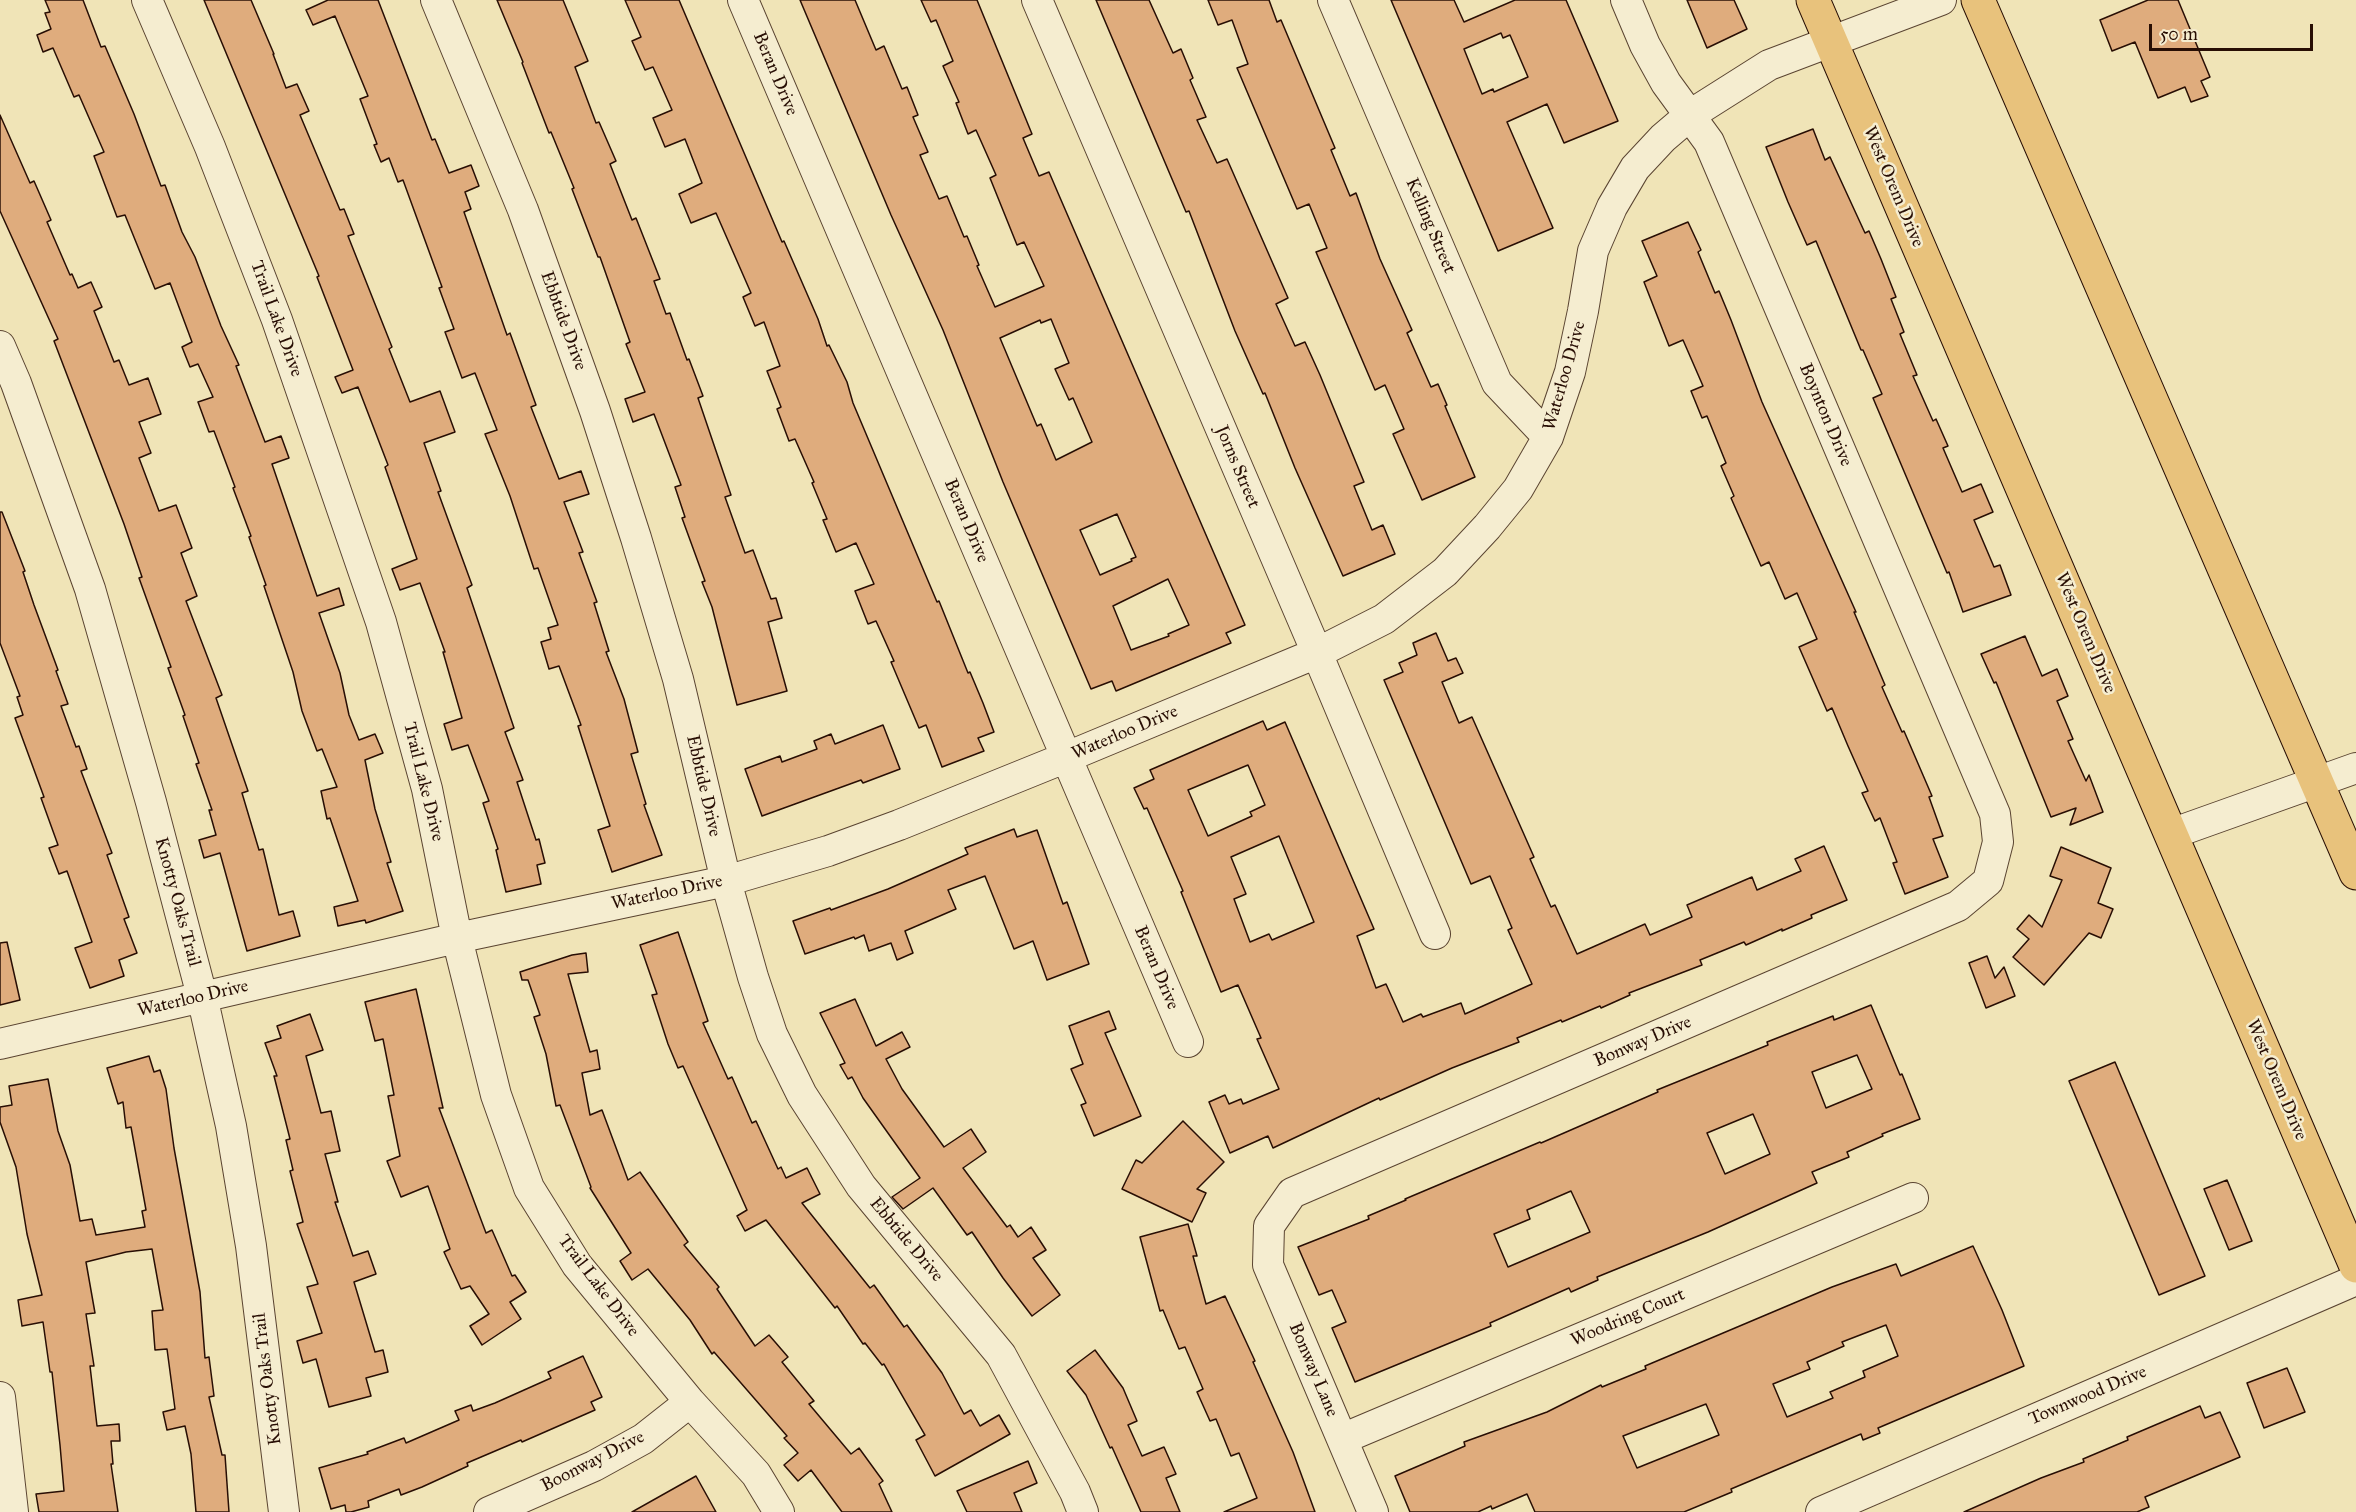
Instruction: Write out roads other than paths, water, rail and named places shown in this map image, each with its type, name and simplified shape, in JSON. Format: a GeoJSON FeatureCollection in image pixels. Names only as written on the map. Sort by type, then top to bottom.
{"type":"FeatureCollection","features":[{"type":"Feature","properties":{"kind":"main road","name":"West Orem Drive"},"geometry":{"type":"LineString","coordinates":[[1813,0],[2356,1266]]}},
{"type":"Feature","properties":{"kind":"main road"},"geometry":{"type":"LineString","coordinates":[[1978,0],[2356,873]]}},
{"type":"Feature","properties":{"kind":"street","name":"Trail Lake Drive"},"geometry":{"type":"LineString","coordinates":[[147,0],[210,147],[277,320],[381,622],[427,789],[458,938],[496,1095],[529,1188],[577,1265],[690,1402],[756,1474],[779,1512]]}},
{"type":"Feature","properties":{"kind":"street","name":"Ebbtide Drive"},"geometry":{"type":"LineString","coordinates":[[436,0],[524,210],[595,411],[678,679],[726,881],[772,1034],[802,1095],[861,1186],[1001,1355],[1075,1492],[1083,1512]]}},
{"type":"Feature","properties":{"kind":"street","name":"Beran Drive"},"geometry":{"type":"LineString","coordinates":[[743,0],[1188,1042]]}},
{"type":"Feature","properties":{"kind":"street","name":"Jorns Street"},"geometry":{"type":"LineString","coordinates":[[1037,0],[1435,934]]}},
{"type":"Feature","properties":{"kind":"street","name":"Kelling Street"},"geometry":{"type":"LineString","coordinates":[[1334,0],[1497,383],[1548,437]]}},
{"type":"Feature","properties":{"kind":"street","name":"Boynton Drive"},"geometry":{"type":"LineString","coordinates":[[1626,0],[1645,45],[1666,83],[1709,142],[1995,814],[1998,842]]}},
{"type":"Feature","properties":{"kind":"street","name":"Waterloo Drive"},"geometry":{"type":"LineString","coordinates":[[0,1044],[458,938],[726,881],[828,851],[1066,758],[1317,653],[1384,619],[1445,572],[1487,527],[1518,489],[1548,437],[1570,372],[1593,250],[1612,207],[1635,168],[1663,138],[1690,115],[1769,65],[1941,0]]}},
{"type":"Feature","properties":{"kind":"street","name":"Knotty Oaks Trail"},"geometry":{"type":"LineString","coordinates":[[0,346],[16,383],[90,589],[151,802],[202,996],[231,1126],[251,1246],[284,1512]]}},
{"type":"Feature","properties":{"kind":"street"},"geometry":{"type":"LineString","coordinates":[[2171,834],[2356,768]]}},
{"type":"Feature","properties":{"kind":"street","name":"Bonway Drive"},"geometry":{"type":"LineString","coordinates":[[1269,1226],[1292,1193],[1958,906],[1988,881],[1998,842]]}},
{"type":"Feature","properties":{"kind":"street","name":"Woodring Court"},"geometry":{"type":"LineString","coordinates":[[1342,1439],[1913,1198]]}},
{"type":"Feature","properties":{"kind":"street","name":"Bonway Lane"},"geometry":{"type":"LineString","coordinates":[[1269,1226],[1268,1265],[1373,1512]]}},
{"type":"Feature","properties":{"kind":"street","name":"Townwood Drive"},"geometry":{"type":"LineString","coordinates":[[1821,1512],[2356,1280]]}},
{"type":"Feature","properties":{"kind":"street"},"geometry":{"type":"LineString","coordinates":[[0,1397],[13,1512]]}},
{"type":"Feature","properties":{"kind":"street","name":"Boonway Drive"},"geometry":{"type":"LineString","coordinates":[[489,1512],[594,1466],[643,1439],[690,1402]]}}]}
